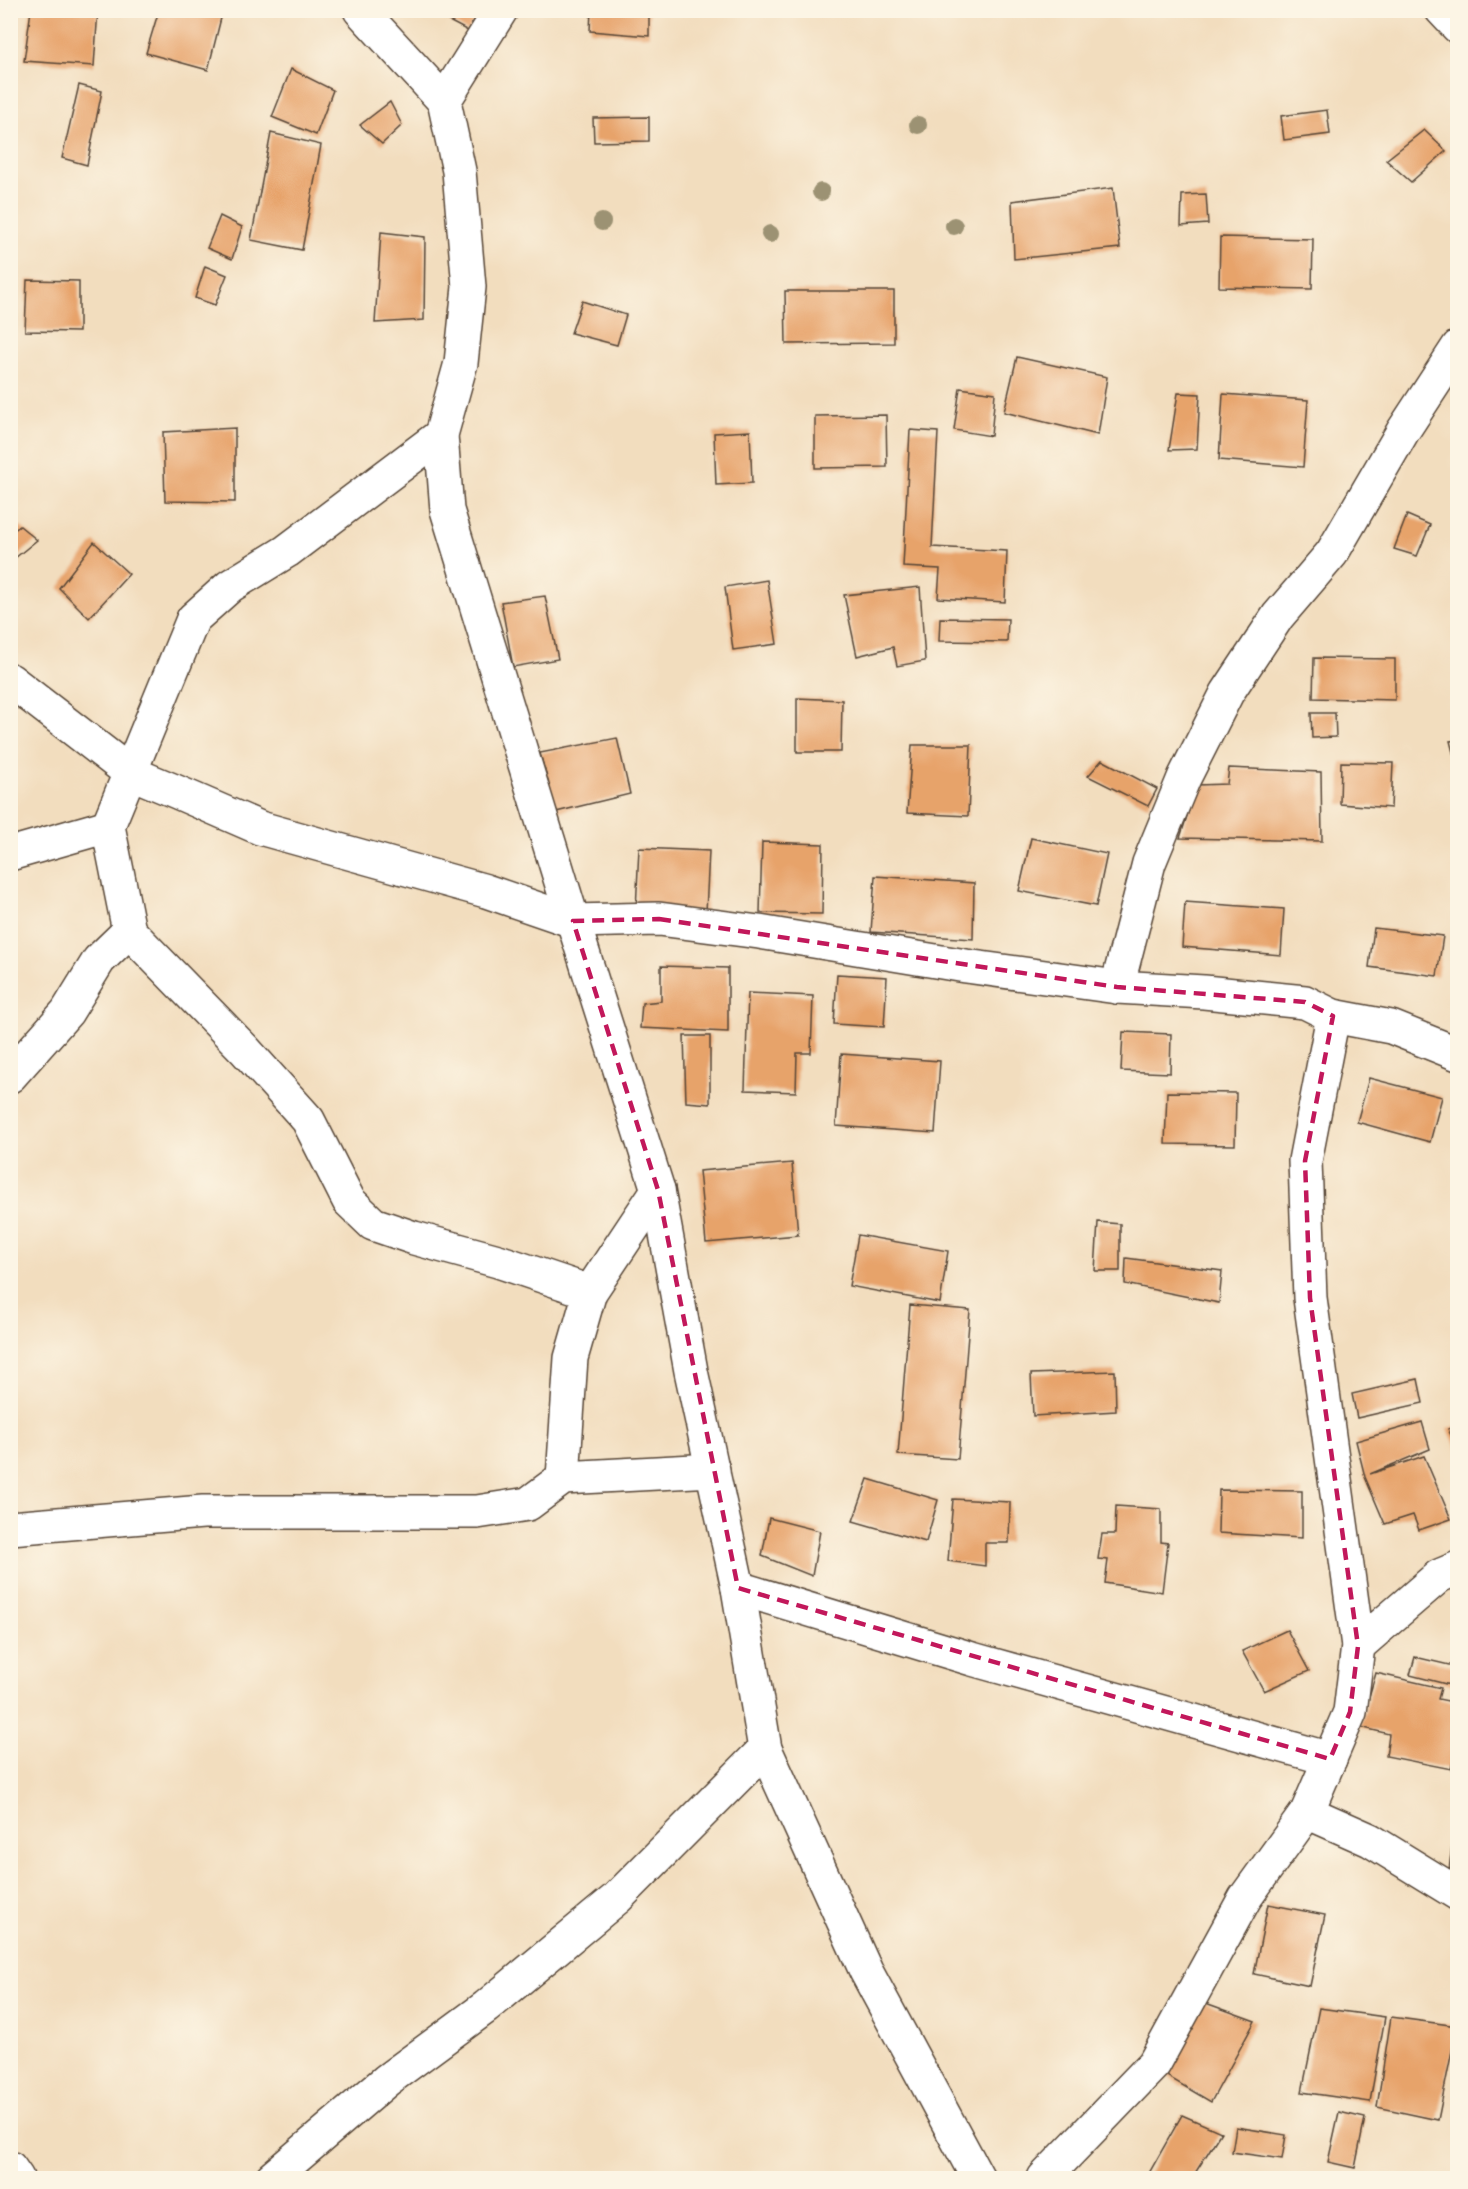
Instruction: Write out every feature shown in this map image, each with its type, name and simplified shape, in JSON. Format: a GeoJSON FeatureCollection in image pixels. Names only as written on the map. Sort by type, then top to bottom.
{"type":"FeatureCollection","features":[{"type":"Feature","properties":{"kind":"street"},"geometry":{"type":"LineString","coordinates":[[360,10],[444,101],[459,171],[469,286],[460,363],[441,435],[447,510],[658,1190],[691,1371],[738,1588],[765,1749],[866,1971],[978,2178]]}},
{"type":"Feature","properties":{"kind":"street"},"geometry":{"type":"LineString","coordinates":[[444,101],[501,10]]}},
{"type":"Feature","properties":{"kind":"street"},"geometry":{"type":"LineString","coordinates":[[1442,10],[1458,27]]}},
{"type":"Feature","properties":{"kind":"street"},"geometry":{"type":"LineString","coordinates":[[1117,987],[1149,863],[1184,778],[1227,693],[1278,616],[1332,553],[1403,431],[1458,347]]}},
{"type":"Feature","properties":{"kind":"street"},"geometry":{"type":"LineString","coordinates":[[441,435],[287,551],[230,586],[194,619],[108,826],[129,931],[245,1050],[308,1120],[349,1201],[373,1224],[590,1292]]}},
{"type":"Feature","properties":{"kind":"street"},"geometry":{"type":"LineString","coordinates":[[10,680],[129,772],[260,828],[486,891],[573,921],[659,919],[759,932],[966,966],[1117,987],[1204,992],[1305,1002],[1333,1016],[1391,1027],[1458,1054]]}},
{"type":"Feature","properties":{"kind":"street"},"geometry":{"type":"LineString","coordinates":[[10,854],[108,826]]}},
{"type":"Feature","properties":{"kind":"street"},"geometry":{"type":"LineString","coordinates":[[10,1076],[67,1011],[99,960],[129,931]]}},
{"type":"Feature","properties":{"kind":"street"},"geometry":{"type":"LineString","coordinates":[[1044,2178],[1154,2064],[1245,1898],[1307,1812],[1350,1712],[1359,1646],[1310,1298],[1305,1161],[1333,1016]]}},
{"type":"Feature","properties":{"kind":"street"},"geometry":{"type":"LineString","coordinates":[[563,1478],[571,1358],[590,1292],[658,1190]]}},
{"type":"Feature","properties":{"kind":"street"},"geometry":{"type":"LineString","coordinates":[[10,1528],[204,1512],[477,1512],[528,1504],[563,1478],[713,1470]]}},
{"type":"Feature","properties":{"kind":"street"},"geometry":{"type":"LineString","coordinates":[[1359,1646],[1439,1576],[1458,1568]]}},
{"type":"Feature","properties":{"kind":"street"},"geometry":{"type":"LineString","coordinates":[[738,1588],[984,1662],[1330,1759]]}},
{"type":"Feature","properties":{"kind":"street"},"geometry":{"type":"LineString","coordinates":[[272,2178],[387,2080],[486,2007],[617,1898],[765,1749]]}},
{"type":"Feature","properties":{"kind":"street"},"geometry":{"type":"LineString","coordinates":[[1307,1812],[1370,1840],[1458,1894]]}},
{"type":"Feature","properties":{"kind":"street"},"geometry":{"type":"LineString","coordinates":[[10,2168],[17,2178]]}},
{"type":"Feature","properties":{"kind":"highlighted area"},"geometry":{"type":"Polygon","coordinates":[[[659,919],[1117,987],[1305,1002],[1333,1016],[1305,1161],[1310,1298],[1358,1646],[1350,1712],[1330,1759],[738,1588],[658,1190],[573,921],[659,919]]]}},
{"type":"Feature","properties":{"kind":"building"},"geometry":{"type":"Polygon","coordinates":[[[31,10],[98,10],[94,66],[24,61],[31,10]]]}},
{"type":"Feature","properties":{"kind":"building"},"geometry":{"type":"Polygon","coordinates":[[[159,10],[223,10],[208,70],[146,53],[159,10]]]}},
{"type":"Feature","properties":{"kind":"building"},"geometry":{"type":"Polygon","coordinates":[[[428,10],[480,10],[468,31],[428,10]]]}},
{"type":"Feature","properties":{"kind":"building"},"geometry":{"type":"Polygon","coordinates":[[[591,10],[649,10],[649,36],[590,31],[591,10]]]}},
{"type":"Feature","properties":{"kind":"building"},"geometry":{"type":"Polygon","coordinates":[[[291,69],[333,90],[316,135],[272,117],[291,69]]]}},
{"type":"Feature","properties":{"kind":"building"},"geometry":{"type":"Polygon","coordinates":[[[79,85],[102,91],[87,165],[62,158],[79,85]]]}},
{"type":"Feature","properties":{"kind":"building"},"geometry":{"type":"Polygon","coordinates":[[[390,102],[402,125],[382,144],[360,125],[390,102]]]}},
{"type":"Feature","properties":{"kind":"building"},"geometry":{"type":"Polygon","coordinates":[[[1327,110],[1330,134],[1284,140],[1281,116],[1327,110]]]}},
{"type":"Feature","properties":{"kind":"building"},"geometry":{"type":"Polygon","coordinates":[[[649,117],[649,141],[594,142],[593,118],[649,117]]]}},
{"type":"Feature","properties":{"kind":"building"},"geometry":{"type":"Polygon","coordinates":[[[1424,130],[1446,151],[1411,182],[1386,160],[1424,130]]]}},
{"type":"Feature","properties":{"kind":"building"},"geometry":{"type":"Polygon","coordinates":[[[271,133],[321,145],[302,250],[251,240],[271,133]]]}},
{"type":"Feature","properties":{"kind":"building"},"geometry":{"type":"Polygon","coordinates":[[[1113,188],[1120,248],[1014,259],[1012,201],[1113,188]]]}},
{"type":"Feature","properties":{"kind":"building"},"geometry":{"type":"Polygon","coordinates":[[[1206,194],[1208,224],[1181,226],[1182,195],[1206,194]]]}},
{"type":"Feature","properties":{"kind":"building"},"geometry":{"type":"Polygon","coordinates":[[[220,216],[242,227],[232,259],[207,248],[220,216]]]}},
{"type":"Feature","properties":{"kind":"building"},"geometry":{"type":"Polygon","coordinates":[[[381,232],[425,237],[424,320],[375,323],[381,232]]]}},
{"type":"Feature","properties":{"kind":"building"},"geometry":{"type":"Polygon","coordinates":[[[1220,237],[1313,239],[1312,289],[1219,287],[1220,237]]]}},
{"type":"Feature","properties":{"kind":"building"},"geometry":{"type":"Polygon","coordinates":[[[205,266],[227,275],[215,305],[195,298],[205,266]]]}},
{"type":"Feature","properties":{"kind":"building"},"geometry":{"type":"Polygon","coordinates":[[[27,280],[79,281],[79,332],[25,331],[27,280]]]}},
{"type":"Feature","properties":{"kind":"building"},"geometry":{"type":"Polygon","coordinates":[[[785,291],[894,291],[894,343],[786,344],[785,291]]]}},
{"type":"Feature","properties":{"kind":"building"},"geometry":{"type":"Polygon","coordinates":[[[582,301],[626,315],[617,345],[571,333],[582,301]]]}},
{"type":"Feature","properties":{"kind":"building"},"geometry":{"type":"Polygon","coordinates":[[[1017,357],[1107,377],[1098,435],[1004,412],[1017,357]]]}},
{"type":"Feature","properties":{"kind":"building"},"geometry":{"type":"Polygon","coordinates":[[[960,388],[995,393],[991,436],[954,430],[960,388]]]}},
{"type":"Feature","properties":{"kind":"building"},"geometry":{"type":"Polygon","coordinates":[[[1178,393],[1200,394],[1197,449],[1169,450],[1178,393]]]}},
{"type":"Feature","properties":{"kind":"building"},"geometry":{"type":"Polygon","coordinates":[[[1223,394],[1308,400],[1303,467],[1219,460],[1223,394]]]}},
{"type":"Feature","properties":{"kind":"building"},"geometry":{"type":"Polygon","coordinates":[[[886,415],[887,467],[815,468],[815,416],[886,415]]]}},
{"type":"Feature","properties":{"kind":"building"},"geometry":{"type":"Polygon","coordinates":[[[235,428],[235,502],[165,501],[163,432],[235,428]]]}},
{"type":"Feature","properties":{"kind":"building"},"geometry":{"type":"Polygon","coordinates":[[[910,430],[938,432],[932,547],[1007,551],[1005,602],[938,598],[940,569],[903,567],[910,430]]]}},
{"type":"Feature","properties":{"kind":"building"},"geometry":{"type":"Polygon","coordinates":[[[750,431],[752,483],[716,485],[714,433],[750,431]]]}},
{"type":"Feature","properties":{"kind":"building"},"geometry":{"type":"Polygon","coordinates":[[[1407,515],[1430,525],[1417,556],[1394,549],[1407,515]]]}},
{"type":"Feature","properties":{"kind":"building"},"geometry":{"type":"Polygon","coordinates":[[[20,526],[37,540],[15,558],[10,552],[10,533],[20,526]]]}},
{"type":"Feature","properties":{"kind":"building"},"geometry":{"type":"Polygon","coordinates":[[[94,542],[129,574],[89,618],[59,588],[94,542]]]}},
{"type":"Feature","properties":{"kind":"building"},"geometry":{"type":"Polygon","coordinates":[[[767,580],[777,644],[733,650],[725,587],[767,580]]]}},
{"type":"Feature","properties":{"kind":"building"},"geometry":{"type":"Polygon","coordinates":[[[920,587],[925,661],[897,666],[893,647],[857,656],[844,595],[920,587]]]}},
{"type":"Feature","properties":{"kind":"building"},"geometry":{"type":"Polygon","coordinates":[[[545,596],[558,659],[513,667],[501,602],[545,596]]]}},
{"type":"Feature","properties":{"kind":"building"},"geometry":{"type":"Polygon","coordinates":[[[940,618],[1008,619],[1007,642],[939,641],[940,618]]]}},
{"type":"Feature","properties":{"kind":"building"},"geometry":{"type":"Polygon","coordinates":[[[1314,658],[1395,659],[1395,700],[1313,698],[1314,658]]]}},
{"type":"Feature","properties":{"kind":"building"},"geometry":{"type":"Polygon","coordinates":[[[797,698],[842,700],[841,752],[797,752],[797,698]]]}},
{"type":"Feature","properties":{"kind":"building"},"geometry":{"type":"Polygon","coordinates":[[[1311,713],[1335,713],[1336,737],[1312,738],[1311,713]]]}},
{"type":"Feature","properties":{"kind":"building"},"geometry":{"type":"Polygon","coordinates":[[[617,738],[630,794],[556,812],[540,753],[617,738]]]}},
{"type":"Feature","properties":{"kind":"building"},"geometry":{"type":"Polygon","coordinates":[[[1458,740],[1458,768],[1457,768],[1450,741],[1458,740]]]}},
{"type":"Feature","properties":{"kind":"building"},"geometry":{"type":"Polygon","coordinates":[[[912,745],[971,745],[968,816],[907,813],[912,745]]]}},
{"type":"Feature","properties":{"kind":"building"},"geometry":{"type":"Polygon","coordinates":[[[1102,760],[1157,789],[1148,806],[1088,776],[1102,760]]]}},
{"type":"Feature","properties":{"kind":"building"},"geometry":{"type":"Polygon","coordinates":[[[1341,762],[1393,763],[1391,808],[1340,804],[1341,762]]]}},
{"type":"Feature","properties":{"kind":"building"},"geometry":{"type":"Polygon","coordinates":[[[1229,768],[1321,772],[1322,841],[1180,838],[1197,785],[1227,784],[1229,768]]]}},
{"type":"Feature","properties":{"kind":"building"},"geometry":{"type":"Polygon","coordinates":[[[1031,838],[1107,854],[1096,906],[1019,891],[1031,838]]]}},
{"type":"Feature","properties":{"kind":"building"},"geometry":{"type":"Polygon","coordinates":[[[762,842],[823,844],[822,914],[760,913],[762,842]]]}},
{"type":"Feature","properties":{"kind":"building"},"geometry":{"type":"Polygon","coordinates":[[[639,848],[709,851],[706,912],[636,910],[639,848]]]}},
{"type":"Feature","properties":{"kind":"building"},"geometry":{"type":"Polygon","coordinates":[[[875,876],[974,883],[973,939],[871,932],[875,876]]]}},
{"type":"Feature","properties":{"kind":"building"},"geometry":{"type":"Polygon","coordinates":[[[1185,902],[1284,909],[1281,955],[1182,947],[1185,902]]]}},
{"type":"Feature","properties":{"kind":"building"},"geometry":{"type":"Polygon","coordinates":[[[1374,928],[1443,936],[1437,976],[1369,967],[1374,928]]]}},
{"type":"Feature","properties":{"kind":"building"},"geometry":{"type":"Polygon","coordinates":[[[661,966],[728,968],[728,1032],[640,1028],[642,1003],[661,1001],[661,966]]]}},
{"type":"Feature","properties":{"kind":"building"},"geometry":{"type":"Polygon","coordinates":[[[837,974],[887,977],[884,1027],[834,1024],[837,974]]]}},
{"type":"Feature","properties":{"kind":"building"},"geometry":{"type":"Polygon","coordinates":[[[748,993],[813,996],[811,1053],[797,1053],[796,1092],[745,1090],[748,993]]]}},
{"type":"Feature","properties":{"kind":"building"},"geometry":{"type":"Polygon","coordinates":[[[1123,1032],[1171,1034],[1170,1073],[1121,1071],[1123,1032]]]}},
{"type":"Feature","properties":{"kind":"building"},"geometry":{"type":"Polygon","coordinates":[[[684,1036],[710,1036],[710,1104],[686,1102],[684,1036]]]}},
{"type":"Feature","properties":{"kind":"building"},"geometry":{"type":"Polygon","coordinates":[[[841,1054],[940,1061],[935,1133],[836,1126],[841,1054]]]}},
{"type":"Feature","properties":{"kind":"building"},"geometry":{"type":"Polygon","coordinates":[[[1369,1078],[1442,1097],[1430,1142],[1357,1122],[1369,1078]]]}},
{"type":"Feature","properties":{"kind":"building"},"geometry":{"type":"Polygon","coordinates":[[[1167,1092],[1236,1093],[1235,1145],[1165,1144],[1167,1092]]]}},
{"type":"Feature","properties":{"kind":"building"},"geometry":{"type":"Polygon","coordinates":[[[792,1163],[798,1235],[706,1243],[699,1171],[792,1163]]]}},
{"type":"Feature","properties":{"kind":"building"},"geometry":{"type":"Polygon","coordinates":[[[1098,1222],[1120,1224],[1120,1271],[1095,1271],[1098,1222]]]}},
{"type":"Feature","properties":{"kind":"building"},"geometry":{"type":"Polygon","coordinates":[[[858,1235],[948,1251],[940,1303],[849,1286],[858,1235]]]}},
{"type":"Feature","properties":{"kind":"building"},"geometry":{"type":"Polygon","coordinates":[[[1126,1258],[1222,1271],[1219,1303],[1125,1284],[1126,1258]]]}},
{"type":"Feature","properties":{"kind":"building"},"geometry":{"type":"Polygon","coordinates":[[[910,1305],[970,1310],[958,1459],[898,1455],[910,1305]]]}},
{"type":"Feature","properties":{"kind":"building"},"geometry":{"type":"Polygon","coordinates":[[[1115,1371],[1116,1411],[1033,1416],[1031,1374],[1115,1371]]]}},
{"type":"Feature","properties":{"kind":"building"},"geometry":{"type":"Polygon","coordinates":[[[1418,1379],[1423,1403],[1357,1418],[1352,1394],[1418,1379]]]}},
{"type":"Feature","properties":{"kind":"building"},"geometry":{"type":"Polygon","coordinates":[[[1422,1422],[1430,1449],[1370,1474],[1424,1456],[1451,1519],[1419,1530],[1413,1515],[1385,1524],[1365,1477],[1356,1441],[1422,1422]]]}},
{"type":"Feature","properties":{"kind":"building"},"geometry":{"type":"Polygon","coordinates":[[[1458,1426],[1458,1450],[1448,1429],[1458,1426]]]}},
{"type":"Feature","properties":{"kind":"building"},"geometry":{"type":"Polygon","coordinates":[[[868,1479],[938,1500],[926,1542],[853,1521],[868,1479]]]}},
{"type":"Feature","properties":{"kind":"building"},"geometry":{"type":"Polygon","coordinates":[[[1219,1490],[1302,1491],[1302,1538],[1218,1533],[1219,1490]]]}},
{"type":"Feature","properties":{"kind":"building"},"geometry":{"type":"Polygon","coordinates":[[[953,1499],[1010,1502],[1009,1543],[985,1543],[985,1566],[948,1561],[953,1499]]]}},
{"type":"Feature","properties":{"kind":"building"},"geometry":{"type":"Polygon","coordinates":[[[1116,1506],[1161,1509],[1161,1542],[1168,1543],[1162,1592],[1105,1583],[1108,1560],[1098,1559],[1102,1534],[1115,1534],[1116,1506]]]}},
{"type":"Feature","properties":{"kind":"building"},"geometry":{"type":"Polygon","coordinates":[[[769,1518],[820,1531],[812,1576],[762,1556],[769,1518]]]}},
{"type":"Feature","properties":{"kind":"building"},"geometry":{"type":"Polygon","coordinates":[[[1287,1630],[1309,1671],[1264,1691],[1242,1651],[1287,1630]]]}},
{"type":"Feature","properties":{"kind":"building"},"geometry":{"type":"Polygon","coordinates":[[[1458,1643],[1458,1657],[1453,1656],[1458,1643]]]}},
{"type":"Feature","properties":{"kind":"building"},"geometry":{"type":"Polygon","coordinates":[[[1415,1657],[1458,1667],[1458,1687],[1410,1675],[1415,1657]]]}},
{"type":"Feature","properties":{"kind":"building"},"geometry":{"type":"Polygon","coordinates":[[[1376,1673],[1441,1688],[1438,1699],[1458,1703],[1458,1742],[1451,1769],[1386,1756],[1389,1734],[1360,1727],[1376,1673]]]}},
{"type":"Feature","properties":{"kind":"building"},"geometry":{"type":"Polygon","coordinates":[[[1456,1811],[1458,1811],[1458,1881],[1448,1879],[1456,1811]]]}},
{"type":"Feature","properties":{"kind":"building"},"geometry":{"type":"Polygon","coordinates":[[[1268,1904],[1325,1915],[1310,1986],[1254,1974],[1268,1904]]]}},
{"type":"Feature","properties":{"kind":"building"},"geometry":{"type":"Polygon","coordinates":[[[1203,2002],[1255,2021],[1211,2102],[1165,2075],[1203,2002]]]}},
{"type":"Feature","properties":{"kind":"building"},"geometry":{"type":"Polygon","coordinates":[[[1319,2008],[1385,2017],[1370,2102],[1302,2092],[1319,2008]]]}},
{"type":"Feature","properties":{"kind":"building"},"geometry":{"type":"Polygon","coordinates":[[[1391,2017],[1457,2026],[1438,2120],[1377,2107],[1391,2017]]]}},
{"type":"Feature","properties":{"kind":"building"},"geometry":{"type":"Polygon","coordinates":[[[1339,2112],[1365,2118],[1355,2168],[1328,2162],[1339,2112]]]}},
{"type":"Feature","properties":{"kind":"building"},"geometry":{"type":"Polygon","coordinates":[[[1182,2115],[1221,2132],[1192,2178],[1155,2178],[1148,2175],[1182,2115]]]}},
{"type":"Feature","properties":{"kind":"building"},"geometry":{"type":"Polygon","coordinates":[[[1236,2127],[1286,2135],[1282,2159],[1232,2152],[1236,2127]]]}}]}
